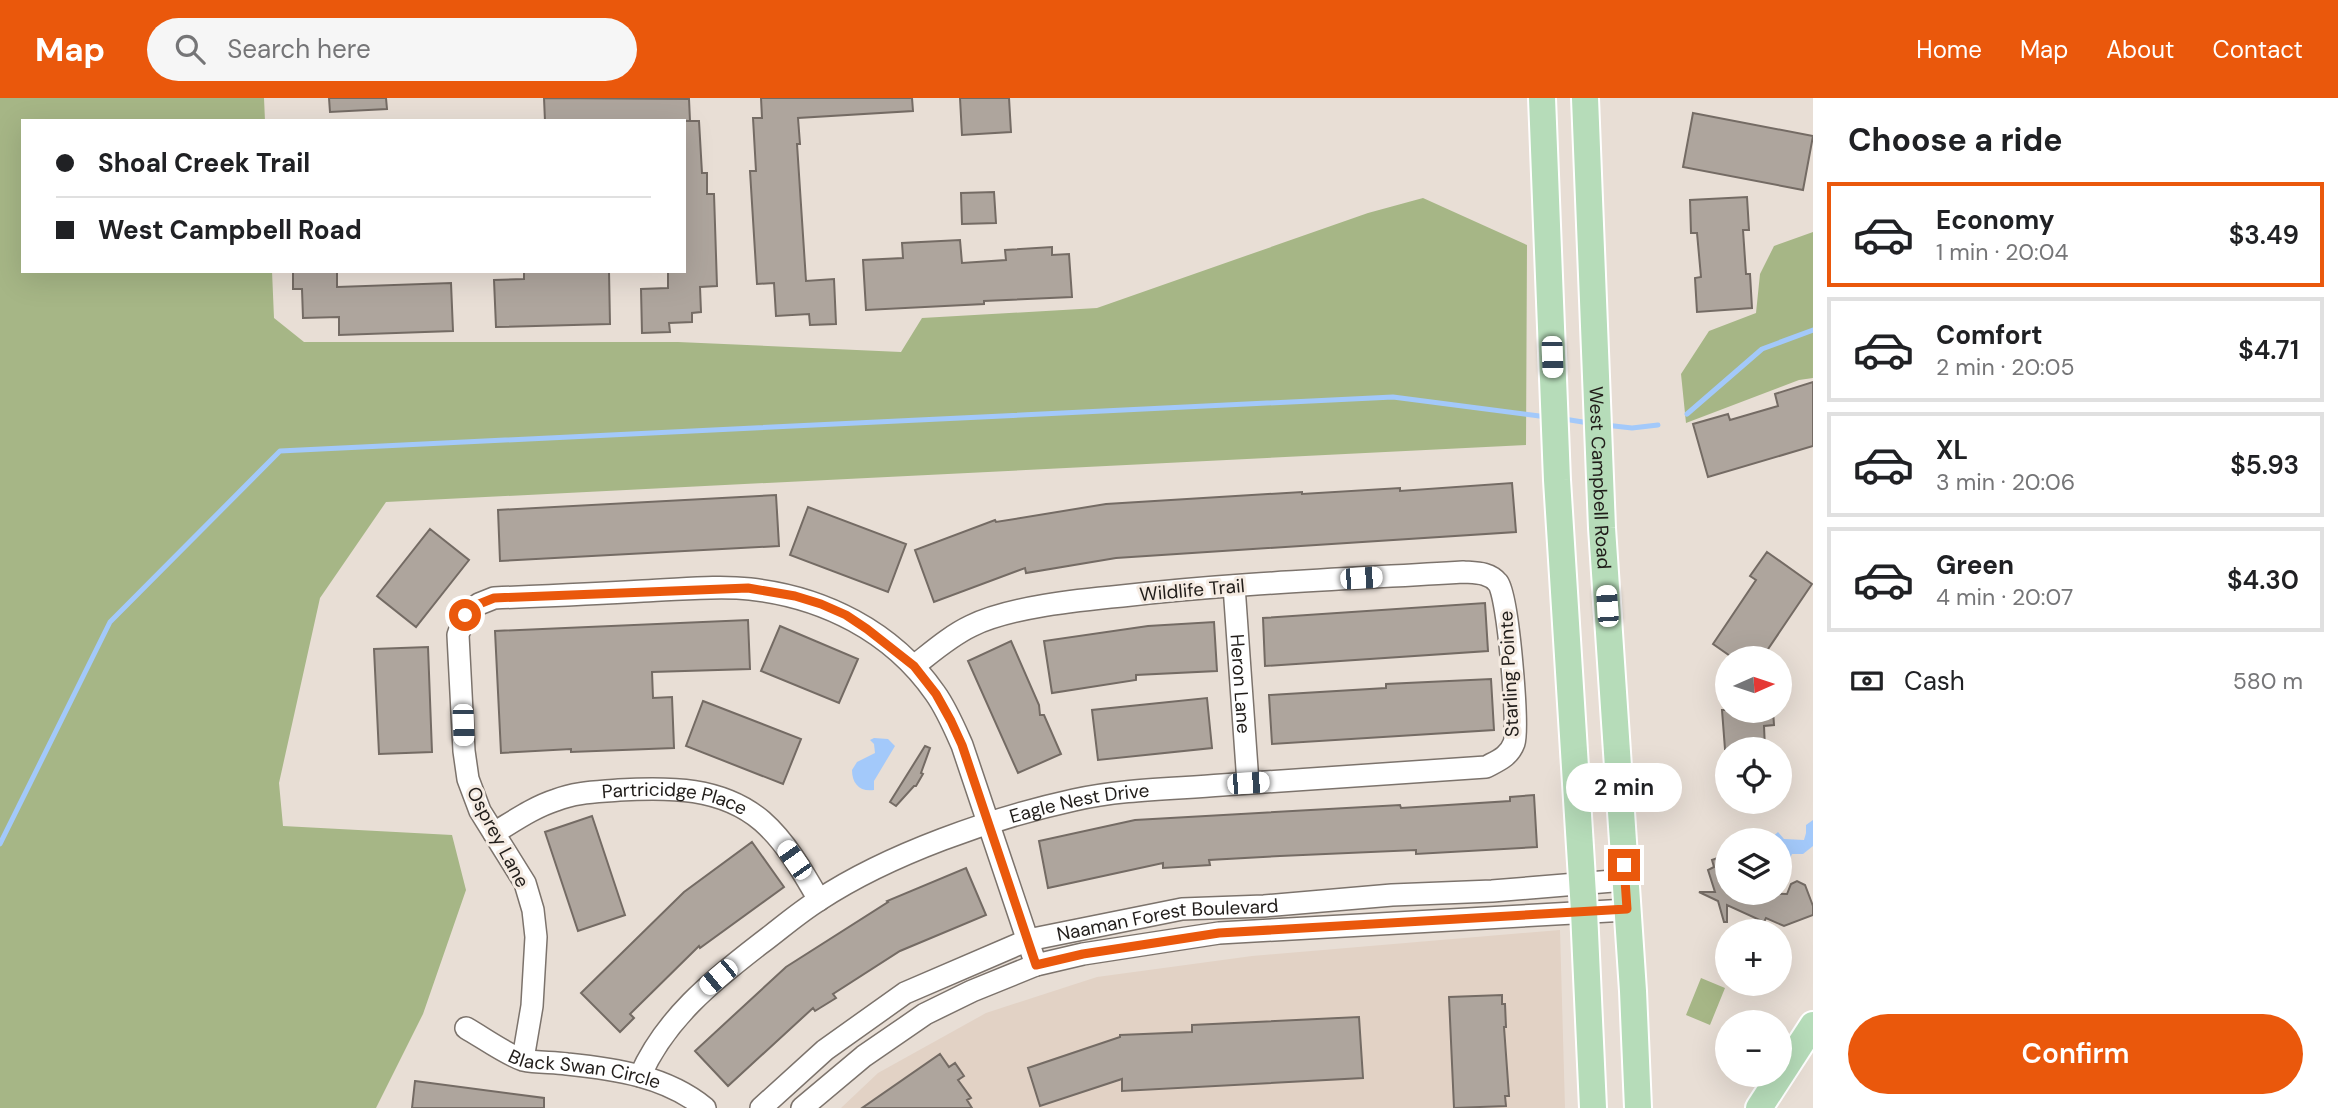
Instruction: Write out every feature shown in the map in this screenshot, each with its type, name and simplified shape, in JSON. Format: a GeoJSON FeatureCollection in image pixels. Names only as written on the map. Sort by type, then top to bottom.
{"type":"FeatureCollection","features":[{"type":"Feature","properties":{"kind":"main road"},"geometry":{"type":"LineString","coordinates":[[1542,98],[1557,480],[1584,911],[1592,1108]]}},
{"type":"Feature","properties":{"kind":"main road","name":"West Campbell Road"},"geometry":{"type":"LineString","coordinates":[[1585,98],[1599,479],[1639,1108]]}},
{"type":"Feature","properties":{"kind":"main road"},"geometry":{"type":"LineString","coordinates":[[1759,1108],[1813,1025]]}},
{"type":"Feature","properties":{"kind":"street","name":"Wildlife Trail"},"geometry":{"type":"LineString","coordinates":[[914,666],[972,626],[1006,615],[1080,600],[1234,586],[1463,572],[1486,574]]}},
{"type":"Feature","properties":{"kind":"street","name":"Starling Pointe"},"geometry":{"type":"LineString","coordinates":[[1486,574],[1500,584],[1505,602],[1515,741],[1507,755],[1486,767]]}},
{"type":"Feature","properties":{"kind":"street","name":"Heron Lane"},"geometry":{"type":"LineString","coordinates":[[1234,586],[1248,783]]}},
{"type":"Feature","properties":{"kind":"street","name":"Osprey Lane"},"geometry":{"type":"LineString","coordinates":[[523,1059],[532,1006],[536,937],[533,910],[525,883],[480,811],[468,779],[458,635],[465,615],[479,604],[494,598],[748,588],[795,596],[846,615],[895,649],[914,666]]}},
{"type":"Feature","properties":{"kind":"street"},"geometry":{"type":"LineString","coordinates":[[914,666],[936,694],[962,745],[1036,965]]}},
{"type":"Feature","properties":{"kind":"street","name":"Eagle Nest Drive"},"geometry":{"type":"LineString","coordinates":[[640,1076],[648,1057],[676,1018],[701,992],[818,900],[877,867],[988,825],[1076,799],[1135,791],[1486,767]]}},
{"type":"Feature","properties":{"kind":"street","name":"Partricidge Place"},"geometry":{"type":"LineString","coordinates":[[494,833],[556,800],[579,793],[649,789],[680,789],[705,793],[729,801],[761,820],[780,839],[818,900]]}},
{"type":"Feature","properties":{"kind":"street","name":"Naaman Forest Boulevard"},"geometry":{"type":"LineString","coordinates":[[761,1108],[825,1050],[905,993],[1028,940],[1182,909],[1492,891],[1625,880]]}},
{"type":"Feature","properties":{"kind":"street"},"geometry":{"type":"LineString","coordinates":[[1233,932],[1238,925],[1253,918],[1297,903]]}},
{"type":"Feature","properties":{"kind":"street","name":"Naaman Forest Boulevard"},"geometry":{"type":"LineString","coordinates":[[802,1108],[864,1056],[925,1014],[1036,965],[1095,952],[1233,932],[1627,909]]}},
{"type":"Feature","properties":{"kind":"street","name":"Black Swan Circle"},"geometry":{"type":"LineString","coordinates":[[466,1028],[523,1059],[640,1076],[667,1085],[705,1108]]}},
{"type":"Feature","properties":{"kind":"shaded area"},"geometry":{"type":"Polygon","coordinates":[[[1560,930],[1565,1108],[841,1108],[878,1073],[986,1013],[1097,977],[1252,956],[1560,930]]]}},
{"type":"Feature","properties":{"kind":"green space"},"geometry":{"type":"Polygon","coordinates":[[[0,98],[264,98],[265,119],[21,119],[21,273],[272,273],[274,318],[304,342],[678,342],[901,352],[922,318],[1097,308],[1368,213],[1423,198],[1527,245],[1526,445],[386,502],[320,598],[279,783],[283,826],[452,835],[466,890],[423,1014],[376,1108],[0,1108],[0,98]]]}},
{"type":"Feature","properties":{"kind":"green space"},"geometry":{"type":"Polygon","coordinates":[[[1813,232],[1813,378],[1799,380],[1686,423],[1681,374],[1709,331],[1756,313],[1760,274],[1774,246],[1813,232]]]}},
{"type":"Feature","properties":{"kind":"green space"},"geometry":{"type":"Polygon","coordinates":[[[1701,978],[1715,984],[1715,996],[1722,996],[1710,1025],[1686,1015],[1701,978]]]}},
{"type":"Feature","properties":{"kind":"water"},"geometry":{"type":"Polygon","coordinates":[[[888,739],[895,746],[874,781],[874,790],[865,790],[855,783],[852,770],[857,762],[875,753],[874,744],[870,740],[888,739]]]}},
{"type":"Feature","properties":{"kind":"water"},"geometry":{"type":"Polygon","coordinates":[[[1813,820],[1813,846],[1803,854],[1792,854],[1792,839],[1804,840],[1806,825],[1813,820]]]}},
{"type":"Feature","properties":{"kind":"building"},"geometry":{"type":"Polygon","coordinates":[[[329,98],[386,98],[387,109],[330,112],[329,98]]]}},
{"type":"Feature","properties":{"kind":"building"},"geometry":{"type":"Polygon","coordinates":[[[544,98],[689,99],[690,121],[545,119],[544,98]]]}},
{"type":"Feature","properties":{"kind":"building"},"geometry":{"type":"Polygon","coordinates":[[[761,98],[912,98],[913,111],[798,118],[800,144],[797,144],[806,281],[834,279],[836,324],[810,325],[809,314],[776,316],[774,283],[757,284],[750,171],[756,171],[753,118],[762,118],[761,98]]]}},
{"type":"Feature","properties":{"kind":"building"},"geometry":{"type":"Polygon","coordinates":[[[960,98],[1009,98],[1011,132],[962,135],[960,98]]]}},
{"type":"Feature","properties":{"kind":"building"},"geometry":{"type":"Polygon","coordinates":[[[1693,113],[1813,136],[1803,190],[1683,167],[1693,113]]]}},
{"type":"Feature","properties":{"kind":"building"},"geometry":{"type":"Polygon","coordinates":[[[686,121],[699,121],[702,173],[707,173],[707,194],[714,194],[717,286],[700,287],[701,312],[692,313],[692,322],[669,323],[670,332],[642,333],[641,289],[668,288],[668,273],[686,273],[686,121]]]}},
{"type":"Feature","properties":{"kind":"building"},"geometry":{"type":"Polygon","coordinates":[[[994,192],[996,223],[962,224],[961,193],[994,192]]]}},
{"type":"Feature","properties":{"kind":"building"},"geometry":{"type":"Polygon","coordinates":[[[1747,197],[1749,230],[1743,230],[1752,308],[1697,312],[1695,278],[1701,277],[1697,233],[1691,233],[1690,200],[1747,197]]]}},
{"type":"Feature","properties":{"kind":"building"},"geometry":{"type":"Polygon","coordinates":[[[960,240],[962,263],[1006,260],[1005,250],[1052,247],[1052,255],[1069,254],[1072,297],[866,310],[863,260],[903,258],[902,243],[960,240]]]}},
{"type":"Feature","properties":{"kind":"building"},"geometry":{"type":"Polygon","coordinates":[[[293,273],[337,273],[337,287],[451,283],[453,331],[339,335],[339,317],[303,318],[302,289],[293,289],[293,273]]]}},
{"type":"Feature","properties":{"kind":"building"},"geometry":{"type":"Polygon","coordinates":[[[524,273],[609,273],[610,324],[496,327],[494,280],[524,279],[524,273]]]}},
{"type":"Feature","properties":{"kind":"building"},"geometry":{"type":"Polygon","coordinates":[[[1813,382],[1813,446],[1708,477],[1693,424],[1728,414],[1730,420],[1778,406],[1775,394],[1813,382]]]}},
{"type":"Feature","properties":{"kind":"building"},"geometry":{"type":"Polygon","coordinates":[[[1512,483],[1516,532],[1116,558],[1026,573],[1025,568],[934,602],[915,550],[995,520],[996,522],[1106,504],[1302,492],[1400,488],[1400,491],[1512,483]]]}},
{"type":"Feature","properties":{"kind":"building"},"geometry":{"type":"Polygon","coordinates":[[[776,495],[779,546],[500,561],[498,510],[776,495]]]}},
{"type":"Feature","properties":{"kind":"building"},"geometry":{"type":"Polygon","coordinates":[[[808,507],[906,544],[888,592],[790,555],[808,507]]]}},
{"type":"Feature","properties":{"kind":"building"},"geometry":{"type":"Polygon","coordinates":[[[430,529],[469,560],[416,627],[377,596],[430,529]]]}},
{"type":"Feature","properties":{"kind":"building"},"geometry":{"type":"Polygon","coordinates":[[[1767,552],[1812,584],[1770,646],[1716,646],[1713,644],[1756,580],[1750,576],[1767,552]]]}},
{"type":"Feature","properties":{"kind":"building"},"geometry":{"type":"Polygon","coordinates":[[[1485,603],[1488,651],[1265,666],[1263,618],[1485,603]]]}},
{"type":"Feature","properties":{"kind":"building"},"geometry":{"type":"Polygon","coordinates":[[[748,620],[750,669],[652,672],[653,698],[672,697],[674,748],[501,753],[495,631],[748,620]]]}},
{"type":"Feature","properties":{"kind":"building"},"geometry":{"type":"Polygon","coordinates":[[[1214,622],[1217,671],[1136,675],[1136,680],[1052,693],[1044,641],[1148,626],[1214,622]]]}},
{"type":"Feature","properties":{"kind":"building"},"geometry":{"type":"Polygon","coordinates":[[[780,626],[858,659],[839,703],[761,671],[780,626]]]}},
{"type":"Feature","properties":{"kind":"building"},"geometry":{"type":"Polygon","coordinates":[[[1011,641],[1039,705],[1040,715],[1044,715],[1061,754],[1018,773],[968,661],[1011,641]]]}},
{"type":"Feature","properties":{"kind":"building"},"geometry":{"type":"Polygon","coordinates":[[[428,647],[432,752],[379,754],[374,649],[428,647]]]}},
{"type":"Feature","properties":{"kind":"building"},"geometry":{"type":"Polygon","coordinates":[[[1491,679],[1494,730],[1272,744],[1269,695],[1386,688],[1386,684],[1491,679]]]}},
{"type":"Feature","properties":{"kind":"building"},"geometry":{"type":"Polygon","coordinates":[[[1207,698],[1212,748],[1098,760],[1092,710],[1207,698]]]}},
{"type":"Feature","properties":{"kind":"building"},"geometry":{"type":"Polygon","coordinates":[[[703,701],[801,739],[783,784],[686,746],[703,701]]]}},
{"type":"Feature","properties":{"kind":"building"},"geometry":{"type":"Polygon","coordinates":[[[1723,723],[1774,723],[1764,726],[1764,737],[1724,737],[1723,723]]]}},
{"type":"Feature","properties":{"kind":"building"},"geometry":{"type":"Polygon","coordinates":[[[925,746],[930,748],[921,773],[923,774],[916,786],[896,806],[890,802],[925,746]]]}},
{"type":"Feature","properties":{"kind":"building"},"geometry":{"type":"Polygon","coordinates":[[[1534,795],[1537,847],[1416,854],[1416,850],[1280,856],[1209,860],[1210,865],[1163,868],[1163,863],[1048,888],[1039,841],[1135,820],[1400,805],[1401,808],[1510,801],[1510,797],[1534,795]]]}},
{"type":"Feature","properties":{"kind":"building"},"geometry":{"type":"Polygon","coordinates":[[[592,816],[625,915],[578,931],[545,832],[592,816]]]}},
{"type":"Feature","properties":{"kind":"building"},"geometry":{"type":"Polygon","coordinates":[[[752,842],[784,887],[700,948],[699,946],[630,1014],[634,1018],[620,1032],[581,993],[684,892],[752,842]]]}},
{"type":"Feature","properties":{"kind":"building"},"geometry":{"type":"Polygon","coordinates":[[[1715,859],[1715,892],[1708,870],[1714,867],[1712,860],[1715,859]]]}},
{"type":"Feature","properties":{"kind":"building"},"geometry":{"type":"Polygon","coordinates":[[[966,868],[986,915],[900,951],[833,994],[836,998],[815,1011],[813,1008],[728,1086],[695,1051],[786,967],[887,901],[966,868]]]}},
{"type":"Feature","properties":{"kind":"building"},"geometry":{"type":"Polygon","coordinates":[[[1797,881],[1805,885],[1813,906],[1813,915],[1792,923],[1792,919],[1757,919],[1727,905],[1792,905],[1792,884],[1797,881]]]}},
{"type":"Feature","properties":{"kind":"building"},"geometry":{"type":"Polygon","coordinates":[[[1699,892],[1715,892],[1715,900],[1699,892]]]}},
{"type":"Feature","properties":{"kind":"building"},"geometry":{"type":"Polygon","coordinates":[[[1719,905],[1727,905],[1727,919],[1723,919],[1719,905]]]}},
{"type":"Feature","properties":{"kind":"building"},"geometry":{"type":"Polygon","coordinates":[[[1502,995],[1502,1004],[1505,1004],[1509,1096],[1505,1096],[1506,1106],[1454,1108],[1449,997],[1502,995]]]}},
{"type":"Feature","properties":{"kind":"building"},"geometry":{"type":"Polygon","coordinates":[[[1359,1017],[1363,1078],[1122,1091],[1122,1079],[1040,1106],[1028,1068],[1120,1035],[1192,1032],[1192,1025],[1359,1017]]]}},
{"type":"Feature","properties":{"kind":"building"},"geometry":{"type":"Polygon","coordinates":[[[940,1054],[949,1067],[955,1063],[964,1076],[958,1080],[971,1098],[967,1100],[972,1108],[862,1108],[940,1054]]]}},
{"type":"Feature","properties":{"kind":"building"},"geometry":{"type":"Polygon","coordinates":[[[415,1081],[544,1098],[544,1108],[412,1108],[415,1081]]]}},
{"type":"Feature","properties":{"kind":"waterway"},"geometry":{"type":"LineString","coordinates":[[1687,414],[1762,349],[1813,330]]}},
{"type":"Feature","properties":{"kind":"waterway"},"geometry":{"type":"LineString","coordinates":[[0,844],[110,622],[280,451],[1393,397],[1547,417]]}},
{"type":"Feature","properties":{"kind":"waterway"},"geometry":{"type":"LineString","coordinates":[[1564,419],[1589,423]]}},
{"type":"Feature","properties":{"kind":"waterway"},"geometry":{"type":"LineString","coordinates":[[1605,425],[1632,428],[1658,425]]}},
{"type":"Feature","properties":{"kind":"route"},"geometry":{"type":"LineString","coordinates":[[465,615],[479,604],[494,598],[748,588],[795,596],[846,615],[895,649],[914,666],[936,694],[951,721],[962,745],[1036,965],[1140,944],[1219,933],[1627,909],[1624,865]]}}]}
